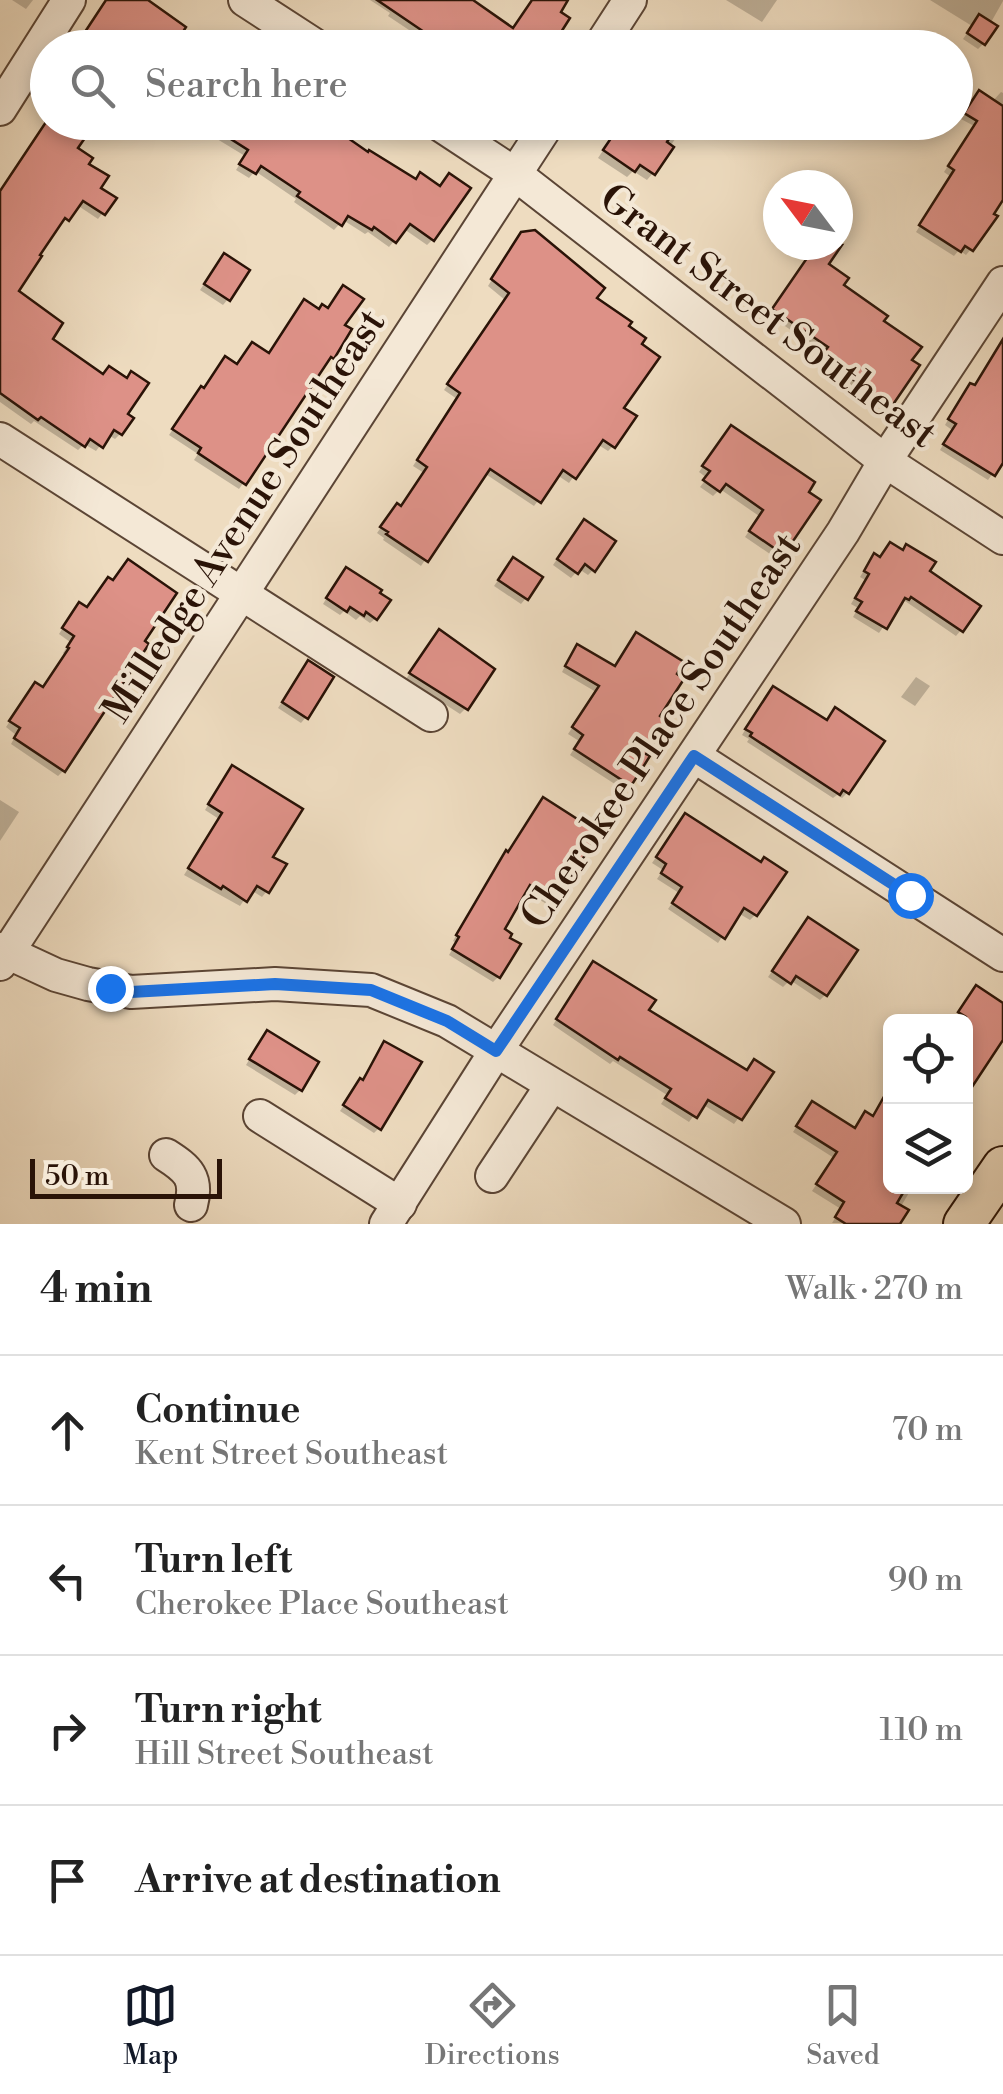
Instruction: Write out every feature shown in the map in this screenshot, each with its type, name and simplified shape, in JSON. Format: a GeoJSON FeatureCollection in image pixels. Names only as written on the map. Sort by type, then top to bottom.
{"type":"FeatureCollection","features":[{"type":"Feature","properties":{"kind":"main road"},"geometry":{"type":"LineString","coordinates":[[964,1224],[1003,1167]]}},
{"type":"Feature","properties":{"kind":"street"},"geometry":{"type":"LineString","coordinates":[[51,30],[70,0]]}},
{"type":"Feature","properties":{"kind":"street"},"geometry":{"type":"LineString","coordinates":[[245,0],[291,30]]}},
{"type":"Feature","properties":{"kind":"street"},"geometry":{"type":"LineString","coordinates":[[610,30],[630,0]]}},
{"type":"Feature","properties":{"kind":"street"},"geometry":{"type":"LineString","coordinates":[[0,108],[30,62]]}},
{"type":"Feature","properties":{"kind":"street","name":"Grant Street Southeast"},"geometry":{"type":"LineString","coordinates":[[464,140],[516,174],[885,460],[1003,538]]}},
{"type":"Feature","properties":{"kind":"street","name":"Milledge Avenue Southeast"},"geometry":{"type":"LineString","coordinates":[[2,956],[538,140]]}},
{"type":"Feature","properties":{"kind":"street","name":"Cherokee Place Southeast"},"geometry":{"type":"LineString","coordinates":[[393,1214],[496,1051],[843,532],[885,460],[1003,283]]}},
{"type":"Feature","properties":{"kind":"street"},"geometry":{"type":"LineString","coordinates":[[0,440],[432,715]]}},
{"type":"Feature","properties":{"kind":"street"},"geometry":{"type":"LineString","coordinates":[[694,756],[1003,955]]}},
{"type":"Feature","properties":{"kind":"street"},"geometry":{"type":"LineString","coordinates":[[2,956],[88,984],[131,992],[275,984],[371,990],[447,1021],[552,1084],[737,1212],[784,1224]]}},
{"type":"Feature","properties":{"kind":"street"},"geometry":{"type":"LineString","coordinates":[[492,1176],[552,1084]]}},
{"type":"Feature","properties":{"kind":"street"},"geometry":{"type":"LineString","coordinates":[[260,1116],[393,1214]]}},
{"type":"Feature","properties":{"kind":"street"},"geometry":{"type":"LineString","coordinates":[[166,1156],[192,1178],[194,1192],[190,1205]]}},
{"type":"Feature","properties":{"kind":"building"},"geometry":{"type":"Polygon","coordinates":[[[106,0],[148,0],[186,27],[184,30],[86,30],[106,0]]]}},
{"type":"Feature","properties":{"kind":"building"},"geometry":{"type":"Polygon","coordinates":[[[377,0],[473,0],[513,28],[532,0],[568,0],[561,12],[570,18],[562,30],[421,30],[377,0]]]}},
{"type":"Feature","properties":{"kind":"building"},"geometry":{"type":"Polygon","coordinates":[[[979,14],[998,26],[985,45],[969,30],[979,14]]]}},
{"type":"Feature","properties":{"kind":"building"},"geometry":{"type":"Polygon","coordinates":[[[979,90],[1003,106],[1003,200],[994,214],[998,216],[973,251],[965,246],[961,252],[919,225],[954,170],[948,166],[965,140],[973,140],[977,121],[973,119],[973,99],[979,90]]]}},
{"type":"Feature","properties":{"kind":"building"},"geometry":{"type":"Polygon","coordinates":[[[34,140],[84,140],[78,148],[93,158],[89,164],[109,176],[101,188],[117,198],[105,215],[83,201],[69,221],[65,218],[19,291],[63,323],[53,339],[103,374],[109,366],[127,378],[131,371],[149,383],[128,414],[134,418],[122,435],[114,430],[103,448],[90,439],[85,447],[0,393],[0,191],[34,140]]]}},
{"type":"Feature","properties":{"kind":"building"},"geometry":{"type":"Polygon","coordinates":[[[232,140],[351,140],[416,179],[420,172],[440,186],[449,173],[471,188],[434,241],[410,224],[396,243],[374,227],[372,230],[348,216],[342,226],[261,166],[256,174],[239,164],[248,150],[232,140]]]}},
{"type":"Feature","properties":{"kind":"building"},"geometry":{"type":"Polygon","coordinates":[[[610,140],[668,140],[674,147],[655,175],[640,165],[635,172],[603,150],[610,140]]]}},
{"type":"Feature","properties":{"kind":"building"},"geometry":{"type":"Polygon","coordinates":[[[535,230],[605,288],[597,298],[632,322],[629,326],[646,338],[642,344],[660,357],[624,408],[637,416],[615,448],[603,440],[576,479],[563,470],[541,503],[490,469],[428,562],[380,527],[397,503],[401,506],[427,467],[417,460],[460,393],[447,384],[509,293],[491,279],[521,232],[535,230]]]}},
{"type":"Feature","properties":{"kind":"building"},"geometry":{"type":"Polygon","coordinates":[[[224,253],[250,270],[230,301],[204,284],[224,253]]]}},
{"type":"Feature","properties":{"kind":"building"},"geometry":{"type":"Polygon","coordinates":[[[806,260],[832,260],[829,264],[849,278],[844,285],[888,316],[884,321],[922,347],[912,360],[920,365],[892,406],[820,357],[828,347],[772,309],[806,260]]]}},
{"type":"Feature","properties":{"kind":"building"},"geometry":{"type":"Polygon","coordinates":[[[343,285],[364,299],[345,325],[352,329],[246,485],[198,453],[201,448],[172,429],[225,356],[237,364],[252,342],[269,353],[304,299],[319,309],[322,304],[328,308],[343,285]]]}},
{"type":"Feature","properties":{"kind":"building"},"geometry":{"type":"Polygon","coordinates":[[[1003,339],[1003,463],[995,476],[943,444],[956,424],[948,419],[1003,339]]]}},
{"type":"Feature","properties":{"kind":"building"},"geometry":{"type":"Polygon","coordinates":[[[731,425],[815,482],[809,492],[821,500],[787,550],[781,545],[777,550],[749,531],[763,510],[726,484],[720,492],[703,480],[710,471],[702,466],[731,425]]]}},
{"type":"Feature","properties":{"kind":"building"},"geometry":{"type":"Polygon","coordinates":[[[584,519],[616,541],[595,572],[585,564],[578,574],[557,559],[584,519]]]}},
{"type":"Feature","properties":{"kind":"building"},"geometry":{"type":"Polygon","coordinates":[[[890,542],[903,550],[906,544],[936,562],[930,571],[981,606],[963,632],[911,597],[905,598],[887,629],[856,611],[862,602],[855,598],[869,574],[864,571],[874,553],[880,557],[890,542]]]}},
{"type":"Feature","properties":{"kind":"building"},"geometry":{"type":"Polygon","coordinates":[[[513,557],[543,577],[528,600],[498,580],[513,557]]]}},
{"type":"Feature","properties":{"kind":"building"},"geometry":{"type":"Polygon","coordinates":[[[128,559],[177,593],[145,641],[149,644],[65,772],[14,738],[20,728],[9,721],[35,682],[43,687],[69,648],[74,636],[62,628],[79,602],[87,607],[108,577],[113,580],[128,559]]]}},
{"type":"Feature","properties":{"kind":"building"},"geometry":{"type":"Polygon","coordinates":[[[346,567],[391,600],[377,620],[350,607],[347,612],[326,598],[346,567]]]}},
{"type":"Feature","properties":{"kind":"building"},"geometry":{"type":"Polygon","coordinates":[[[439,629],[495,669],[468,710],[409,673],[439,629]]]}},
{"type":"Feature","properties":{"kind":"building"},"geometry":{"type":"Polygon","coordinates":[[[636,632],[684,662],[677,674],[684,679],[660,716],[668,722],[646,754],[650,756],[631,786],[574,749],[583,735],[572,727],[599,686],[565,666],[577,644],[615,666],[636,632]]]}},
{"type":"Feature","properties":{"kind":"building"},"geometry":{"type":"Polygon","coordinates":[[[308,660],[334,677],[308,719],[282,702],[308,660]]]}},
{"type":"Feature","properties":{"kind":"building"},"geometry":{"type":"Polygon","coordinates":[[[773,686],[827,720],[835,707],[885,741],[849,794],[843,790],[840,795],[745,729],[773,686]]]}},
{"type":"Feature","properties":{"kind":"building"},"geometry":{"type":"Polygon","coordinates":[[[232,765],[303,809],[273,857],[287,864],[269,893],[257,886],[247,902],[188,868],[222,813],[208,804],[232,765]]]}},
{"type":"Feature","properties":{"kind":"building"},"geometry":{"type":"Polygon","coordinates":[[[543,797],[599,833],[556,901],[530,885],[505,929],[512,934],[510,938],[521,944],[500,978],[452,949],[459,937],[456,935],[506,850],[543,797]]]}},
{"type":"Feature","properties":{"kind":"building"},"geometry":{"type":"Polygon","coordinates":[[[685,813],[761,862],[764,857],[787,872],[757,916],[744,908],[725,939],[672,903],[682,887],[661,873],[666,864],[656,857],[685,813]]]}},
{"type":"Feature","properties":{"kind":"building"},"geometry":{"type":"Polygon","coordinates":[[[808,917],[858,950],[827,996],[796,976],[791,984],[772,971],[808,917]]]}},
{"type":"Feature","properties":{"kind":"building"},"geometry":{"type":"Polygon","coordinates":[[[593,961],[656,1000],[649,1010],[747,1070],[754,1059],[774,1072],[742,1120],[708,1100],[697,1118],[665,1098],[671,1089],[556,1019],[593,961]]]}},
{"type":"Feature","properties":{"kind":"building"},"geometry":{"type":"Polygon","coordinates":[[[976,985],[1003,1003],[1003,1040],[973,1085],[973,1014],[958,1012],[976,985]]]}},
{"type":"Feature","properties":{"kind":"building"},"geometry":{"type":"Polygon","coordinates":[[[267,1030],[319,1062],[302,1091],[249,1059],[267,1030]]]}},
{"type":"Feature","properties":{"kind":"building"},"geometry":{"type":"Polygon","coordinates":[[[384,1041],[422,1062],[381,1130],[343,1105],[360,1078],[363,1080],[384,1041]]]}},
{"type":"Feature","properties":{"kind":"building"},"geometry":{"type":"Polygon","coordinates":[[[883,1098],[883,1194],[902,1194],[897,1203],[909,1210],[900,1224],[846,1224],[835,1217],[844,1202],[816,1184],[837,1152],[796,1126],[812,1101],[855,1128],[865,1111],[873,1116],[883,1098]]]}},
{"type":"Feature","properties":{"kind":"route"},"geometry":{"type":"LineString","coordinates":[[110,988],[131,992],[275,984],[371,990],[447,1021],[496,1051],[694,756],[910,895]]}}]}
